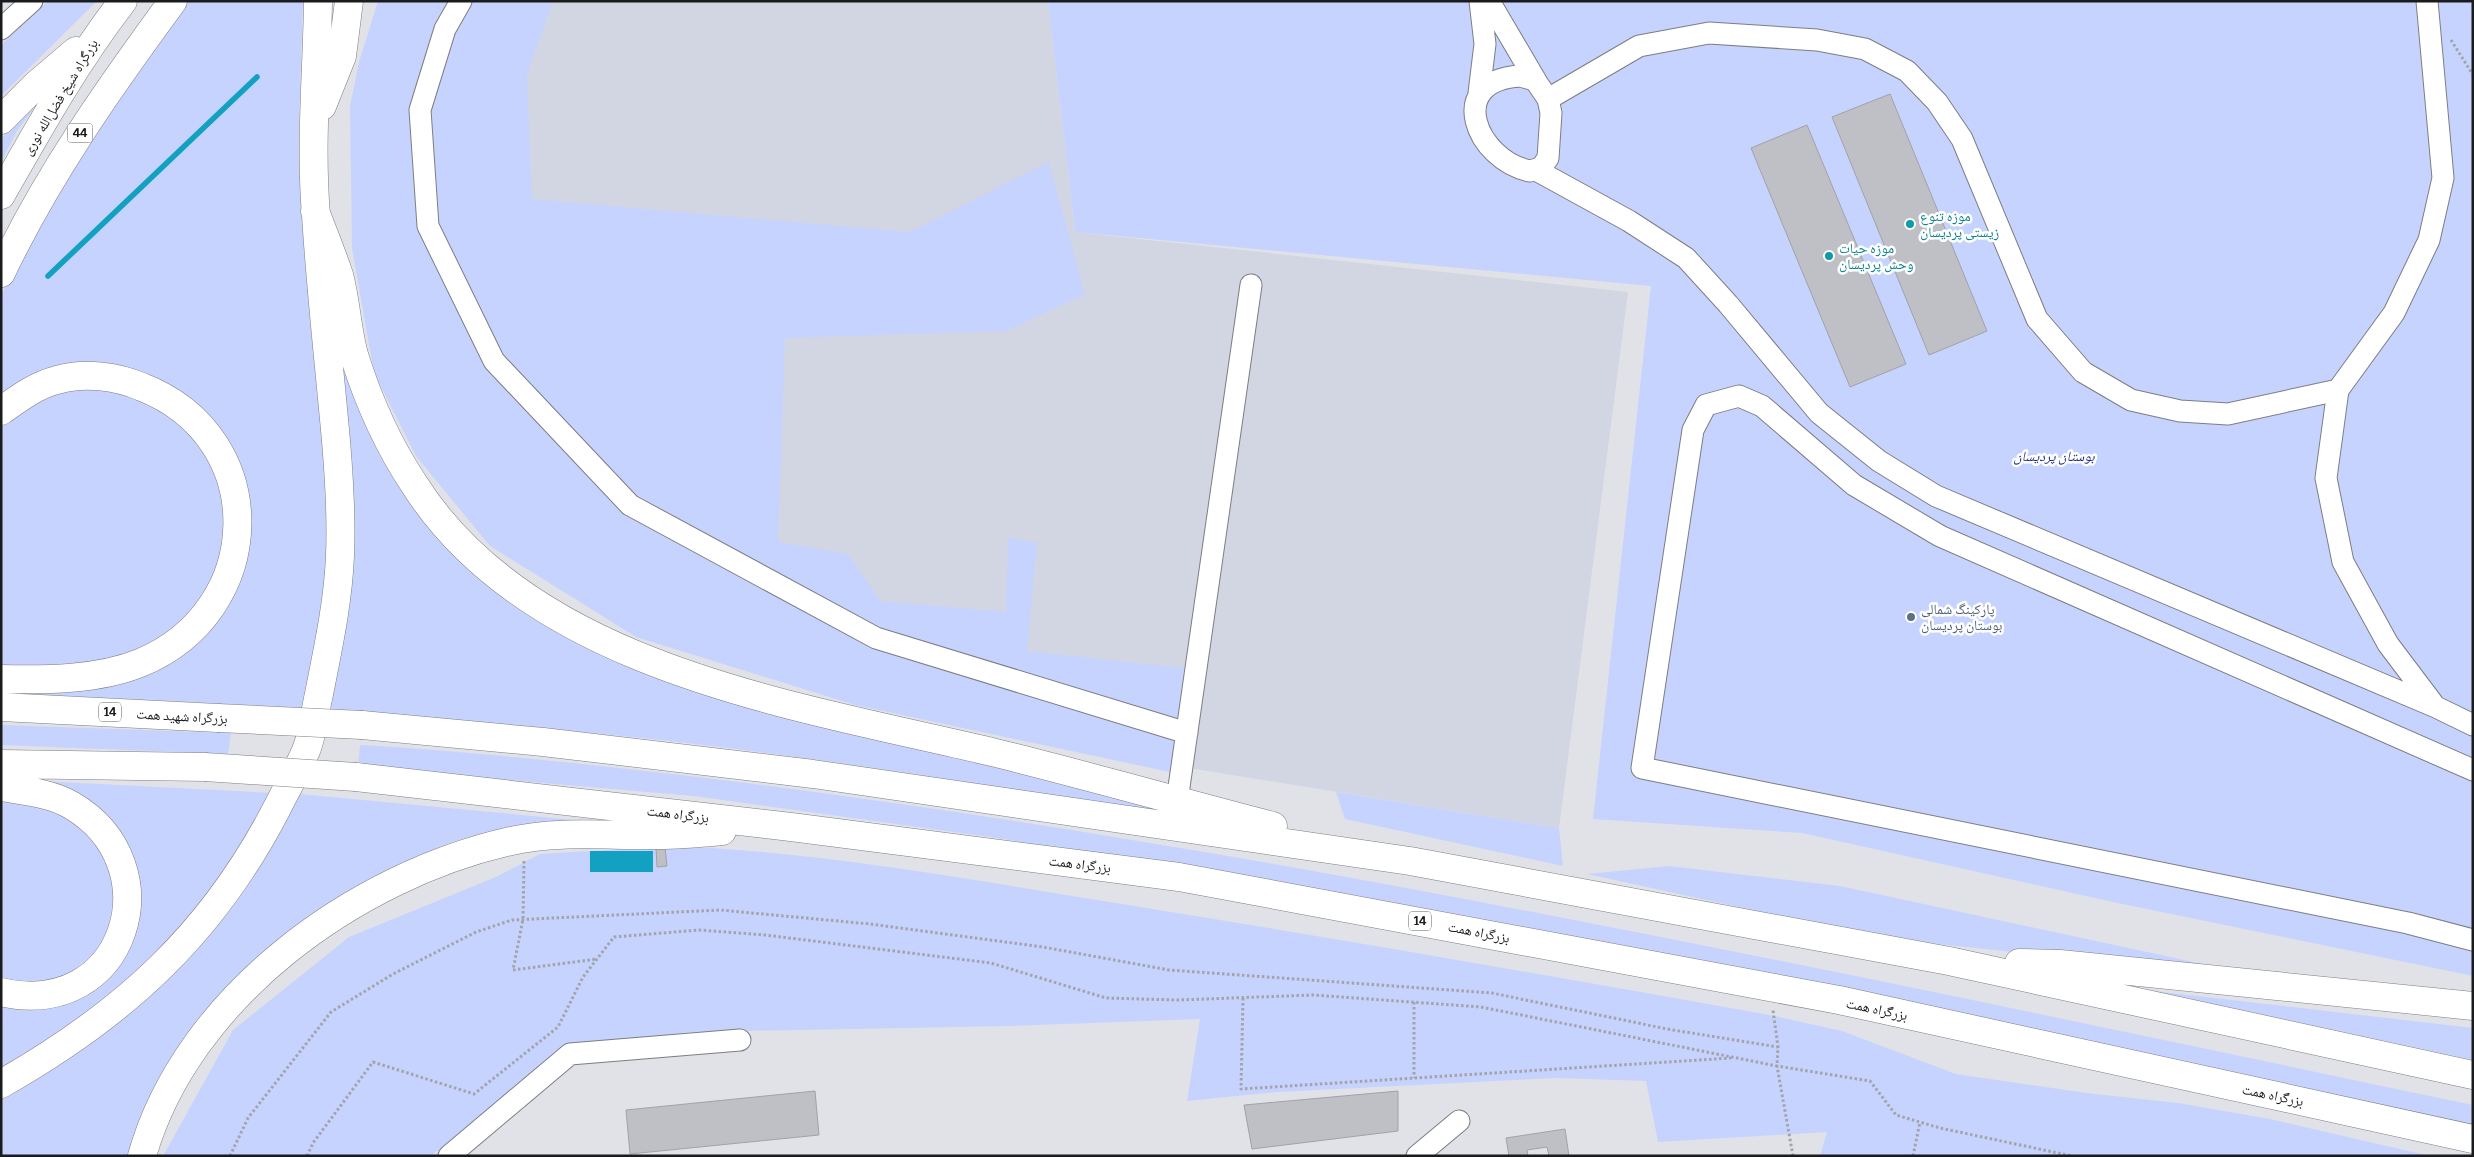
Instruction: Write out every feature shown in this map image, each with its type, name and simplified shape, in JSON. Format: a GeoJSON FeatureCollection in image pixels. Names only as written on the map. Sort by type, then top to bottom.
{"type":"FeatureCollection","features":[{"type":"Feature","properties":{"kind":"highway","name":"بزرگراه شیخ فضل‌الله نوری"},"geometry":{"type":"LineString","coordinates":[[1,195],[55,100],[98,33],[123,1]]}},
{"type":"Feature","properties":{"kind":"highway","name":"44"},"geometry":{"type":"LineString","coordinates":[[1,273],[58,167],[116,79],[173,1]]}},
{"type":"Feature","properties":{"kind":"highway"},"geometry":{"type":"LineString","coordinates":[[1,1084],[77,1037],[137,992],[192,935],[238,878],[259,844],[308,746],[338,603],[340,553],[337,447],[315,211],[314,124],[318,1]]}},
{"type":"Feature","properties":{"kind":"highway"},"geometry":{"type":"LineString","coordinates":[[314,124],[342,56],[349,1]]}},
{"type":"Feature","properties":{"kind":"highway"},"geometry":{"type":"LineString","coordinates":[[1,120],[36,84],[98,33]]}},
{"type":"Feature","properties":{"kind":"highway"},"geometry":{"type":"LineString","coordinates":[[315,211],[339,277],[353,351],[363,383],[395,451],[414,484],[448,529],[489,570],[549,613],[602,640],[710,682],[834,716],[998,754],[1410,861]]}},
{"type":"Feature","properties":{"kind":"highway"},"geometry":{"type":"LineString","coordinates":[[1,411],[24,395],[56,380],[79,376],[112,378],[134,383],[163,395],[189,415],[212,439],[224,461],[235,492],[238,522],[236,552],[224,586],[206,615],[188,635],[163,652],[139,663],[114,671],[63,678],[1,679]]}},
{"type":"Feature","properties":{"kind":"highway","name":"بزرگراه شهید همت"},"geometry":{"type":"LineString","coordinates":[[1,707],[362,725],[543,742],[813,774],[1410,861]]}},
{"type":"Feature","properties":{"kind":"highway","name":"بزرگراه همت"},"geometry":{"type":"LineString","coordinates":[[1,764],[205,767],[356,778],[791,827],[1179,877],[1848,1002],[2473,1139]]}},
{"type":"Feature","properties":{"kind":"highway"},"geometry":{"type":"LineString","coordinates":[[1,787],[46,795],[70,804],[89,818],[106,835],[118,856],[125,880],[127,902],[125,920],[118,942],[105,962],[91,976],[74,988],[57,993],[21,996],[1,992]]}},
{"type":"Feature","properties":{"kind":"highway"},"geometry":{"type":"LineString","coordinates":[[142,1156],[162,1102],[177,1074],[198,1040],[217,1018],[267,968],[301,940],[378,892],[429,868],[473,852],[511,841],[536,837],[606,834],[659,836],[791,827]]}},
{"type":"Feature","properties":{"kind":"highway","name":"14"},"geometry":{"type":"LineString","coordinates":[[1410,861],[1949,961],[2473,1075]]}},
{"type":"Feature","properties":{"kind":"highway"},"geometry":{"type":"LineString","coordinates":[[1949,961],[2060,964],[2473,1006]]}},
{"type":"Feature","properties":{"kind":"street"},"geometry":{"type":"LineString","coordinates":[[1,29],[32,1]]}},
{"type":"Feature","properties":{"kind":"street"},"geometry":{"type":"LineString","coordinates":[[461,1],[445,29],[420,110],[428,226],[494,361],[630,505],[876,638],[1187,733]]}},
{"type":"Feature","properties":{"kind":"street"},"geometry":{"type":"LineString","coordinates":[[1480,1],[1485,44],[1475,123],[1493,152],[1525,170],[1536,170],[1541,168],[1548,158],[1551,113],[1545,95],[1488,1]]}},
{"type":"Feature","properties":{"kind":"street"},"geometry":{"type":"LineString","coordinates":[[2427,1],[2443,178],[2429,240],[2394,313],[2338,390],[2326,478],[2343,562],[2388,644],[2436,707]]}},
{"type":"Feature","properties":{"kind":"street"},"geometry":{"type":"LineString","coordinates":[[1545,95],[1639,46],[1709,33],[1817,40],[1865,49],[1906,71],[1938,102],[1962,139],[2037,319],[2083,372],[2131,400],[2180,411],[2228,414],[2338,390]]}},
{"type":"Feature","properties":{"kind":"street"},"geometry":{"type":"LineString","coordinates":[[1478,93],[1490,83],[1504,77],[1520,76],[1535,80],[1545,95]]}},
{"type":"Feature","properties":{"kind":"street"},"geometry":{"type":"LineString","coordinates":[[1536,170],[1630,222],[1686,258],[1728,304],[1819,413],[1879,461],[1936,496],[2436,707],[2473,725]]}},
{"type":"Feature","properties":{"kind":"street"},"geometry":{"type":"LineString","coordinates":[[1177,801],[1251,285]]}},
{"type":"Feature","properties":{"kind":"street"},"geometry":{"type":"LineString","coordinates":[[2473,770],[1940,536],[1854,485],[1762,406],[1740,396],[1706,405],[1693,430],[1642,768],[2408,924],[2473,940]]}},
{"type":"Feature","properties":{"kind":"street"},"geometry":{"type":"LineString","coordinates":[[449,1156],[570,1054],[740,1040]]}},
{"type":"Feature","properties":{"kind":"street"},"geometry":{"type":"LineString","coordinates":[[1417,1156],[1459,1120]]}},
{"type":"Feature","properties":{"kind":"path"},"geometry":{"type":"LineString","coordinates":[[524,853],[523,919],[512,970],[597,959]]}},
{"type":"Feature","properties":{"kind":"path"},"geometry":{"type":"LineString","coordinates":[[230,1156],[248,1118],[331,1012],[393,974],[476,932],[512,920],[523,919],[720,910],[870,924],[1043,947],[1169,970],[1492,993],[1667,1028],[1778,1047]]}},
{"type":"Feature","properties":{"kind":"path"},"geometry":{"type":"LineString","coordinates":[[307,1156],[313,1143],[372,1062],[474,1094],[558,1027],[583,977],[614,936],[699,930],[765,935],[991,963],[1106,998],[1178,1000],[1312,995],[1481,1008],[1777,1066],[1870,1081],[1896,1115],[2072,1156]]}},
{"type":"Feature","properties":{"kind":"path"},"geometry":{"type":"LineString","coordinates":[[1243,998],[1241,1089],[1735,1058]]}},
{"type":"Feature","properties":{"kind":"path"},"geometry":{"type":"LineString","coordinates":[[1414,1002],[1414,1078]]}},
{"type":"Feature","properties":{"kind":"path"},"geometry":{"type":"LineString","coordinates":[[1772,1008],[1778,1047],[1777,1066],[1793,1156]]}},
{"type":"Feature","properties":{"kind":"path"},"geometry":{"type":"LineString","coordinates":[[1912,1156],[1920,1122]]}},
{"type":"Feature","properties":{"kind":"shaded area"},"geometry":{"type":"Polygon","coordinates":[[[381,1],[1048,1],[1075,232],[1628,292],[1559,828],[1146,761],[715,599],[381,1]]]}},
{"type":"Feature","properties":{"kind":"shaded area"},"geometry":{"type":"Polygon","coordinates":[[[590,851],[653,851],[653,872],[590,872],[590,851]]]}},
{"type":"Feature","properties":{"kind":"green space"},"geometry":{"type":"Polygon","coordinates":[[[48,1],[97,1],[1,96],[1,45],[48,1]]]}},
{"type":"Feature","properties":{"kind":"green space"},"geometry":{"type":"Polygon","coordinates":[[[185,1],[303,1],[299,125],[303,211],[322,407],[329,562],[305,708],[1,693],[133,678],[169,664],[195,646],[222,613],[239,583],[248,551],[251,519],[247,488],[237,458],[221,430],[198,406],[170,386],[141,371],[118,366],[1,397],[1,296],[57,188],[185,1]]]}},
{"type":"Feature","properties":{"kind":"green space"},"geometry":{"type":"Polygon","coordinates":[[[378,1],[553,1],[527,74],[532,199],[910,232],[1049,162],[1085,294],[1006,331],[785,338],[778,542],[848,554],[881,601],[1006,612],[1008,537],[1037,543],[1027,651],[1184,668],[1170,772],[855,705],[636,637],[490,546],[416,456],[374,373],[352,248],[350,106],[359,62],[378,1]]]}},
{"type":"Feature","properties":{"kind":"green space","name":"بوستان پردیسان"},"geometry":{"type":"Polygon","coordinates":[[[1048,1],[2473,1],[2473,976],[2113,902],[1802,833],[1593,819],[1651,286],[1075,232],[1048,1]]]}},
{"type":"Feature","properties":{"kind":"green space"},"geometry":{"type":"Polygon","coordinates":[[[51,86],[17,131],[1,162],[1,139],[51,86]]]}},
{"type":"Feature","properties":{"kind":"green space"},"geometry":{"type":"Polygon","coordinates":[[[332,278],[363,398],[529,612],[1209,821],[965,782],[720,747],[574,731],[330,709],[347,606],[332,278]]]}},
{"type":"Feature","properties":{"kind":"green space"},"geometry":{"type":"Polygon","coordinates":[[[83,388],[110,389],[143,399],[194,434],[222,482],[227,536],[211,587],[171,632],[147,648],[97,664],[1,668],[1,428],[19,412],[49,396],[83,388]]]}},
{"type":"Feature","properties":{"kind":"green space"},"geometry":{"type":"Polygon","coordinates":[[[1,725],[231,733],[228,754],[1,745],[1,725]]]}},
{"type":"Feature","properties":{"kind":"green space"},"geometry":{"type":"Polygon","coordinates":[[[360,745],[528,758],[786,788],[1022,822],[1257,861],[1714,947],[2473,1105],[2473,1124],[1276,884],[997,838],[694,796],[358,767],[360,745]]]}},
{"type":"Feature","properties":{"kind":"green space"},"geometry":{"type":"Polygon","coordinates":[[[1,779],[275,793],[252,833],[187,924],[111,997],[1,1072],[1,1005],[35,1009],[71,1002],[102,983],[123,957],[131,856],[1,779]]]}},
{"type":"Feature","properties":{"kind":"green space"},"geometry":{"type":"Polygon","coordinates":[[[1,792],[44,802],[93,834],[116,882],[106,943],[59,983],[1,982],[1,792]]]}},
{"type":"Feature","properties":{"kind":"green space"},"geometry":{"type":"Polygon","coordinates":[[[1336,792],[1559,828],[1563,866],[1345,819],[1336,792]]]}},
{"type":"Feature","properties":{"kind":"green space"},"geometry":{"type":"Polygon","coordinates":[[[299,794],[661,828],[499,830],[453,842],[396,867],[339,899],[298,926],[261,956],[226,989],[196,1026],[169,1066],[147,1109],[130,1156],[1,1156],[1,1096],[86,1045],[299,794]]]}},
{"type":"Feature","properties":{"kind":"green space"},"geometry":{"type":"Polygon","coordinates":[[[672,846],[785,854],[898,868],[1612,987],[1775,1016],[1842,1031],[1956,1074],[2086,1093],[2178,1103],[2270,1119],[2430,1156],[1820,1156],[1827,1132],[1658,1142],[1646,1081],[1556,1078],[1278,1092],[1187,1101],[1200,1019],[1009,1026],[690,1032],[559,1048],[452,1140],[430,1156],[163,1156],[233,1030],[349,937],[496,877],[540,854],[672,846]]]}},
{"type":"Feature","properties":{"kind":"green space"},"geometry":{"type":"Polygon","coordinates":[[[1669,866],[1840,886],[2277,980],[1938,944],[1807,922],[1587,874],[1669,866]]]}},
{"type":"Feature","properties":{"kind":"green space"},"geometry":{"type":"Polygon","coordinates":[[[2154,991],[2473,1028],[2473,1060],[2154,991]]]}},
{"type":"Feature","properties":{"kind":"building","name":"موزه تنوع زیستی پردیسان"},"geometry":{"type":"Polygon","coordinates":[[[1890,94],[1987,331],[1929,355],[1832,117],[1890,94]]]}},
{"type":"Feature","properties":{"kind":"building","name":"موزه حیات وحش پردیسان"},"geometry":{"type":"Polygon","coordinates":[[[1807,125],[1906,364],[1850,387],[1751,148],[1807,125]]]}},
{"type":"Feature","properties":{"kind":"building"},"geometry":{"type":"Polygon","coordinates":[[[665,847],[667,866],[657,867],[656,848],[665,847]]]}},
{"type":"Feature","properties":{"kind":"building"},"geometry":{"type":"Polygon","coordinates":[[[815,1091],[819,1135],[630,1154],[626,1110],[815,1091]]]}},
{"type":"Feature","properties":{"kind":"building"},"geometry":{"type":"Polygon","coordinates":[[[1398,1091],[1398,1131],[1252,1149],[1244,1105],[1398,1091]]]}},
{"type":"Feature","properties":{"kind":"building"},"geometry":{"type":"Polygon","coordinates":[[[1565,1129],[1569,1156],[1549,1156],[1547,1147],[1527,1150],[1528,1156],[1509,1156],[1506,1138],[1565,1129]]]}},
{"type":"Feature","properties":{"kind":"waterway"},"geometry":{"type":"LineString","coordinates":[[48,276],[257,77]]}},
{"type":"Feature","properties":{"kind":"place","name":"موزه تنوع زیستی پردیسان"},"geometry":{"type":"Point","coordinates":[1910,224]}},
{"type":"Feature","properties":{"kind":"place","name":"موزه حیات وحش پردیسان"},"geometry":{"type":"Point","coordinates":[1829,256]}},
{"type":"Feature","properties":{"kind":"place","name":"پارکینگ شمالی بوستان پردیسان"},"geometry":{"type":"Point","coordinates":[1911,617]}}]}
